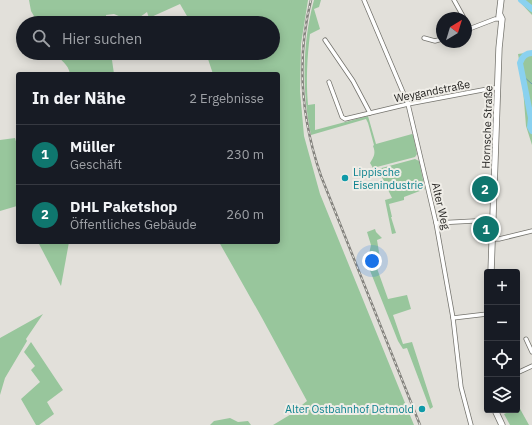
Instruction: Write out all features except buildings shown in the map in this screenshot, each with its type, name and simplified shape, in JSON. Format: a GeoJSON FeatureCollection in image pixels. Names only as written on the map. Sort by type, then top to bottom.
{"type":"FeatureCollection","features":[{"type":"Feature","properties":{"kind":"main road","name":"Hornsche Straße"},"geometry":{"type":"LineString","coordinates":[[491,269],[500,18],[502,0]]}},
{"type":"Feature","properties":{"kind":"main road"},"geometry":{"type":"LineString","coordinates":[[496,413],[502,425]]}},
{"type":"Feature","properties":{"kind":"street","name":"Alter Weg"},"geometry":{"type":"LineString","coordinates":[[364,0],[408,104],[436,223],[453,318],[462,387],[472,425]]}},
{"type":"Feature","properties":{"kind":"street"},"geometry":{"type":"LineString","coordinates":[[454,0],[461,12]]}},
{"type":"Feature","properties":{"kind":"street"},"geometry":{"type":"LineString","coordinates":[[472,28],[500,18]]}},
{"type":"Feature","properties":{"kind":"street"},"geometry":{"type":"LineString","coordinates":[[424,38],[436,41]]}},
{"type":"Feature","properties":{"kind":"street"},"geometry":{"type":"LineString","coordinates":[[325,40],[353,81],[370,113]]}},
{"type":"Feature","properties":{"kind":"street","name":"Weygandstraße"},"geometry":{"type":"LineString","coordinates":[[328,82],[344,118],[408,104],[498,88]]}},
{"type":"Feature","properties":{"kind":"street"},"geometry":{"type":"LineString","coordinates":[[436,223],[493,220]]}},
{"type":"Feature","properties":{"kind":"street"},"geometry":{"type":"LineString","coordinates":[[492,239],[499,239],[532,231]]}},
{"type":"Feature","properties":{"kind":"street"},"geometry":{"type":"LineString","coordinates":[[453,318],[484,314]]}},
{"type":"Feature","properties":{"kind":"street"},"geometry":{"type":"LineString","coordinates":[[526,339],[532,352]]}},
{"type":"Feature","properties":{"kind":"street"},"geometry":{"type":"LineString","coordinates":[[520,372],[532,366]]}},
{"type":"Feature","properties":{"kind":"green space"},"geometry":{"type":"Polygon","coordinates":[[[29,0],[308,0],[301,44],[300,91],[304,136],[320,194],[414,425],[273,425],[303,407],[302,405],[307,401],[220,244],[280,244],[280,72],[212,72],[208,60],[280,60],[280,16],[187,16],[180,4],[153,16],[148,16],[147,12],[141,16],[119,16],[114,14],[106,16],[34,16],[31,11],[29,0]]]}},
{"type":"Feature","properties":{"kind":"green space"},"geometry":{"type":"Polygon","coordinates":[[[314,0],[321,0],[319,7],[314,9],[320,29],[310,34],[307,78],[308,105],[315,104],[315,130],[368,116],[376,144],[412,134],[417,154],[415,157],[373,168],[370,163],[374,155],[374,145],[366,119],[311,135],[306,102],[305,50],[314,0]]]}},
{"type":"Feature","properties":{"kind":"green space"},"geometry":{"type":"Polygon","coordinates":[[[518,0],[532,0],[532,15],[518,0]]]}},
{"type":"Feature","properties":{"kind":"green space"},"geometry":{"type":"Polygon","coordinates":[[[532,52],[532,145],[526,126],[522,76],[518,54],[532,52]]]}},
{"type":"Feature","properties":{"kind":"green space"},"geometry":{"type":"Polygon","coordinates":[[[62,60],[112,60],[114,72],[70,72],[62,60]]]}},
{"type":"Feature","properties":{"kind":"green space"},"geometry":{"type":"Polygon","coordinates":[[[15,138],[16,141],[16,206],[0,211],[0,140],[15,138]]]}},
{"type":"Feature","properties":{"kind":"green space"},"geometry":{"type":"Polygon","coordinates":[[[415,159],[419,161],[425,189],[404,197],[404,200],[389,204],[396,233],[392,234],[385,200],[392,198],[378,169],[415,159]]]}},
{"type":"Feature","properties":{"kind":"green space"},"geometry":{"type":"Polygon","coordinates":[[[375,229],[382,238],[377,240],[380,258],[374,260],[388,299],[407,295],[411,309],[393,315],[403,344],[412,342],[433,407],[430,409],[407,348],[403,349],[398,341],[367,263],[371,245],[367,232],[375,229]]]}},
{"type":"Feature","properties":{"kind":"green space"},"geometry":{"type":"Polygon","coordinates":[[[39,244],[69,244],[61,286],[39,244]]]}},
{"type":"Feature","properties":{"kind":"green space"},"geometry":{"type":"Polygon","coordinates":[[[43,314],[26,339],[27,341],[5,378],[0,395],[0,338],[43,314]]]}},
{"type":"Feature","properties":{"kind":"green space"},"geometry":{"type":"Polygon","coordinates":[[[31,342],[63,390],[47,402],[54,414],[39,425],[36,425],[21,399],[40,382],[31,370],[35,366],[24,352],[31,342]]]}},
{"type":"Feature","properties":{"kind":"green space"},"geometry":{"type":"Polygon","coordinates":[[[520,409],[529,425],[510,425],[504,414],[520,413],[520,409]]]}},
{"type":"Feature","properties":{"kind":"green space"},"geometry":{"type":"Polygon","coordinates":[[[230,418],[238,422],[248,421],[251,425],[210,425],[214,421],[230,418]]]}},
{"type":"Feature","properties":{"kind":"waterway"},"geometry":{"type":"LineString","coordinates":[[521,0],[532,9]]}},
{"type":"Feature","properties":{"kind":"waterway"},"geometry":{"type":"LineString","coordinates":[[532,53],[524,56],[520,63],[531,118],[530,127],[532,131]]}},
{"type":"Feature","properties":{"kind":"waterway"},"geometry":{"type":"LineString","coordinates":[[523,76],[532,84]]}},
{"type":"Feature","properties":{"kind":"railway"},"geometry":{"type":"LineString","coordinates":[[311,0],[306,22],[302,67],[305,111],[314,154],[321,176],[420,425]]}},
{"type":"Feature","properties":{"kind":"place","name":"Lippische Eisenindustrie"},"geometry":{"type":"Point","coordinates":[345,178]}},
{"type":"Feature","properties":{"kind":"place","name":"DHL Paketshop"},"geometry":{"type":"Point","coordinates":[485,189]}},
{"type":"Feature","properties":{"kind":"place","name":"Müller"},"geometry":{"type":"Point","coordinates":[486,229]}},
{"type":"Feature","properties":{"kind":"place","name":"Alter Ostbahnhof Detmold"},"geometry":{"type":"Point","coordinates":[422,409]}}]}
